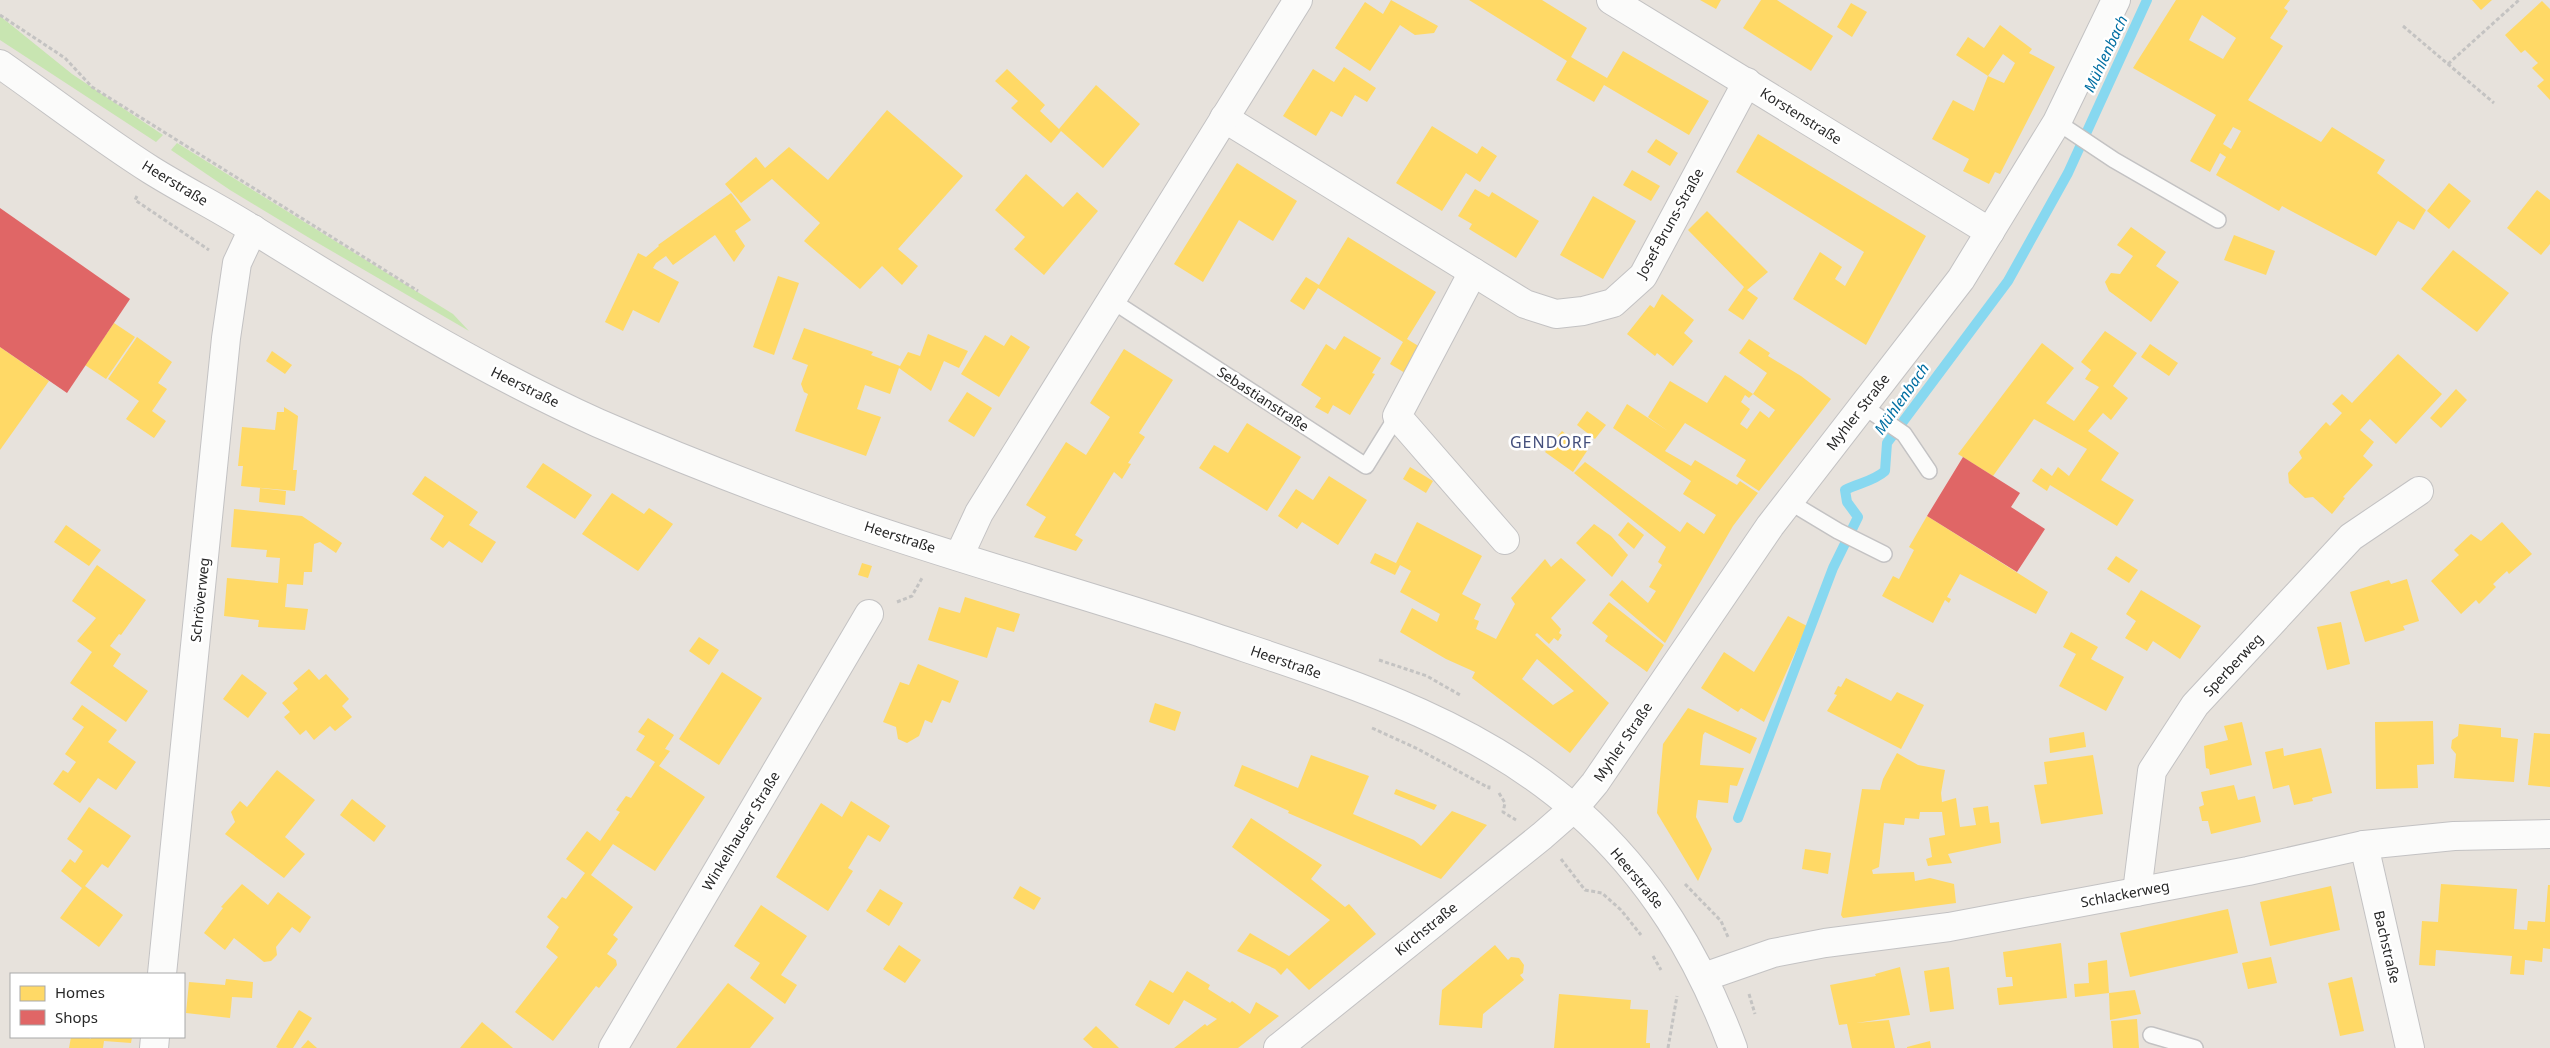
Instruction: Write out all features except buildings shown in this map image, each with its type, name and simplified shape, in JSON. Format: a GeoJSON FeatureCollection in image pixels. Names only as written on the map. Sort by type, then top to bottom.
{"type":"FeatureCollection","features":[{"type":"Feature","properties":{"kind":"street"},"geometry":{"type":"LineString","coordinates":[[959,556],[975,520],[1298,0]]}},
{"type":"Feature","properties":{"kind":"street","name":"Korstenstraße"},"geometry":{"type":"LineString","coordinates":[[1611,0],[1990,232]]}},
{"type":"Feature","properties":{"kind":"street","name":"Myhler Straße"},"geometry":{"type":"LineString","coordinates":[[1574,808],[1598,779],[1788,501],[1961,279],[1990,232],[2066,128],[2116,0]]}},
{"type":"Feature","properties":{"kind":"street","name":"Heerstraße"},"geometry":{"type":"LineString","coordinates":[[0,64],[151,170],[478,364],[596,422],[711,469],[840,518],[1145,614],[1345,682],[1417,711],[1495,750],[1574,808],[1604,838],[1673,921],[1704,977],[1733,1048]]}},
{"type":"Feature","properties":{"kind":"street","name":"Josef-Bruns-Straße"},"geometry":{"type":"LineString","coordinates":[[1224,118],[1525,304],[1556,314],[1583,311],[1613,303],[1643,276],[1747,82]]}},
{"type":"Feature","properties":{"kind":"street","name":"Schröverweg"},"geometry":{"type":"LineString","coordinates":[[162,973],[226,338],[237,263],[252,229]]}},
{"type":"Feature","properties":{"kind":"street"},"geometry":{"type":"LineString","coordinates":[[1473,272],[1397,416],[1505,540]]}},
{"type":"Feature","properties":{"kind":"street","name":"Sperberweg"},"geometry":{"type":"LineString","coordinates":[[2137,892],[2152,771],[2195,705],[2351,537],[2419,491]]}},
{"type":"Feature","properties":{"kind":"street","name":"Winkelhauser Straße"},"geometry":{"type":"LineString","coordinates":[[613,1048],[869,614]]}},
{"type":"Feature","properties":{"kind":"street","name":"Kirchstraße"},"geometry":{"type":"LineString","coordinates":[[1278,1048],[1574,808]]}},
{"type":"Feature","properties":{"kind":"street","name":"Schlackerweg"},"geometry":{"type":"LineString","coordinates":[[1704,977],[1773,953],[1825,943],[1949,927],[2248,871],[2364,845],[2454,836],[2550,834]]}},
{"type":"Feature","properties":{"kind":"street","name":"Bachstraße"},"geometry":{"type":"LineString","coordinates":[[2364,845],[2410,1048]]}},
{"type":"Feature","properties":{"kind":"lane"},"geometry":{"type":"LineString","coordinates":[[2066,128],[2092,146],[2218,220]]}},
{"type":"Feature","properties":{"kind":"lane","name":"Sebastianstraße"},"geometry":{"type":"LineString","coordinates":[[1112,300],[1366,466],[1397,416]]}},
{"type":"Feature","properties":{"kind":"lane"},"geometry":{"type":"LineString","coordinates":[[1863,406],[1885,423],[1904,434],[1929,471]]}},
{"type":"Feature","properties":{"kind":"lane"},"geometry":{"type":"LineString","coordinates":[[1788,501],[1838,531],[1884,554]]}},
{"type":"Feature","properties":{"kind":"lane"},"geometry":{"type":"LineString","coordinates":[[2151,1035],[2195,1048]]}},
{"type":"Feature","properties":{"kind":"path"},"geometry":{"type":"LineString","coordinates":[[2448,64],[2518,0]]}},
{"type":"Feature","properties":{"kind":"path"},"geometry":{"type":"LineString","coordinates":[[0,15],[66,58],[92,87],[426,296]]}},
{"type":"Feature","properties":{"kind":"path"},"geometry":{"type":"LineString","coordinates":[[2403,26],[2494,103]]}},
{"type":"Feature","properties":{"kind":"path"},"geometry":{"type":"LineString","coordinates":[[869,614],[912,596],[926,570],[959,556]]}},
{"type":"Feature","properties":{"kind":"path"},"geometry":{"type":"LineString","coordinates":[[1373,658],[1427,676],[1468,700]]}},
{"type":"Feature","properties":{"kind":"path"},"geometry":{"type":"LineString","coordinates":[[1684,883],[1721,921],[1740,964],[1757,1020]]}},
{"type":"Feature","properties":{"kind":"path"},"geometry":{"type":"LineString","coordinates":[[1668,1048],[1677,996]]}},
{"type":"Feature","properties":{"kind":"green space"},"geometry":{"type":"Polygon","coordinates":[[[0,16],[72,74],[163,135],[156,142],[0,40],[0,16]]]}},
{"type":"Feature","properties":{"kind":"green space"},"geometry":{"type":"Polygon","coordinates":[[[177,143],[453,314],[469,331],[230,190],[171,150],[177,143]]]}},
{"type":"Feature","properties":{"kind":"waterway","name":"Mühlenbach"},"geometry":{"type":"LineString","coordinates":[[1738,818],[1833,568],[1858,517],[1847,502],[1845,490],[1871,480],[1885,471],[1887,443],[2008,281],[2068,173],[2147,0]]}},
{"type":"Feature","properties":{"kind":"district","name":"GENDORF"},"geometry":{"type":"Point","coordinates":[1551,442]}}]}
